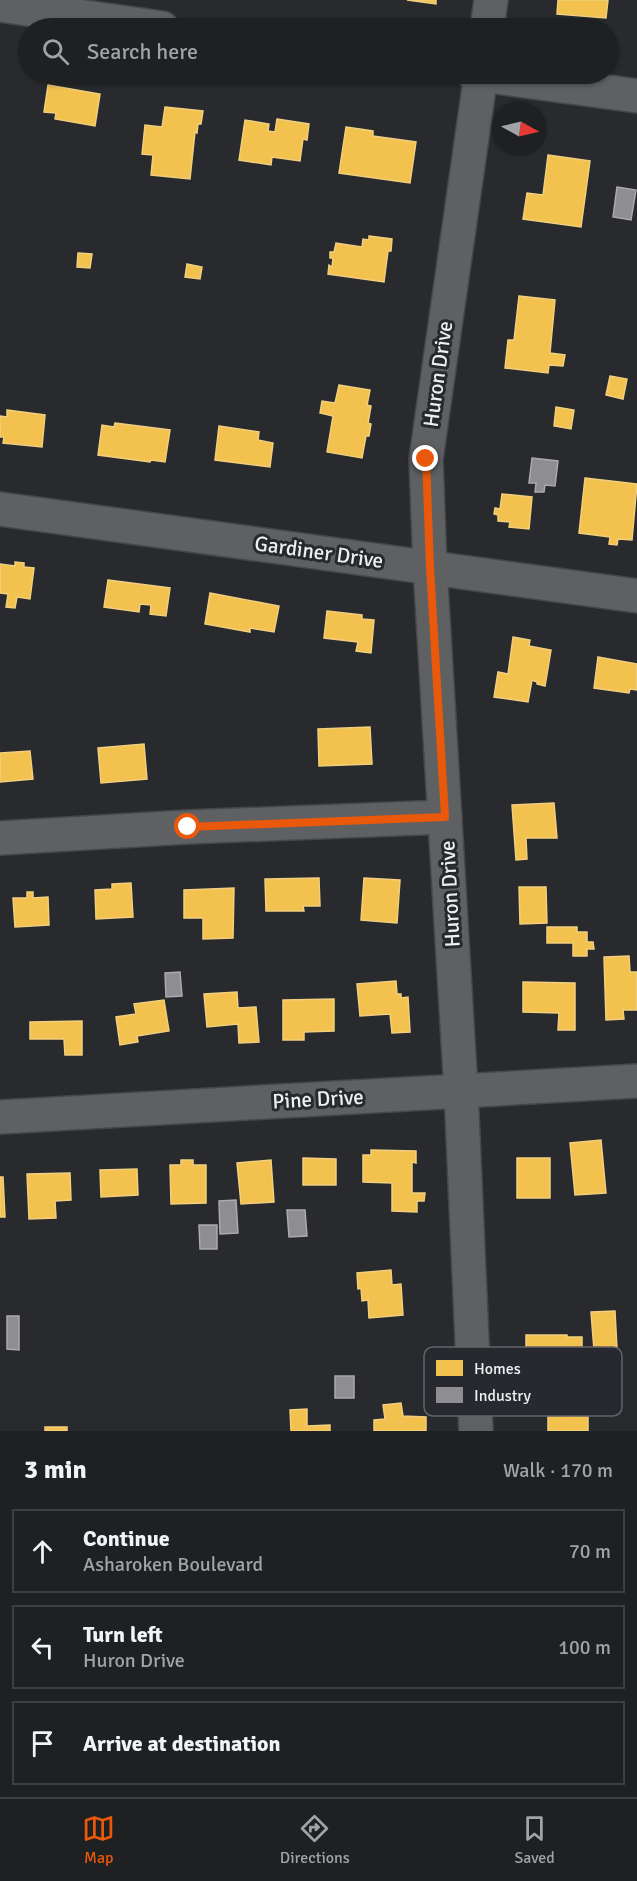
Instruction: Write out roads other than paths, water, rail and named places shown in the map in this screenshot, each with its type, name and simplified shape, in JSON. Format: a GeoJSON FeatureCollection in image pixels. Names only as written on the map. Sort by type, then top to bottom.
{"type":"FeatureCollection","features":[{"type":"Feature","properties":{"kind":"street"},"geometry":{"type":"LineString","coordinates":[[488,18],[491,0]]}},
{"type":"Feature","properties":{"kind":"street"},"geometry":{"type":"LineString","coordinates":[[0,5],[92,18]]}},
{"type":"Feature","properties":{"kind":"street","name":"Huron Drive"},"geometry":{"type":"LineString","coordinates":[[472,1347],[461,1091],[430,567],[426,459],[478,84]]}},
{"type":"Feature","properties":{"kind":"street"},"geometry":{"type":"LineString","coordinates":[[551,84],[637,96]]}},
{"type":"Feature","properties":{"kind":"street","name":"Gardiner Drive"},"geometry":{"type":"LineString","coordinates":[[0,509],[637,596]]}},
{"type":"Feature","properties":{"kind":"street"},"geometry":{"type":"LineString","coordinates":[[0,838],[188,827],[445,817]]}},
{"type":"Feature","properties":{"kind":"street","name":"Pine Drive"},"geometry":{"type":"LineString","coordinates":[[0,1117],[637,1082]]}},
{"type":"Feature","properties":{"kind":"street","name":"Huron Drive"},"geometry":{"type":"LineString","coordinates":[[475,1416],[476,1431]]}}]}
